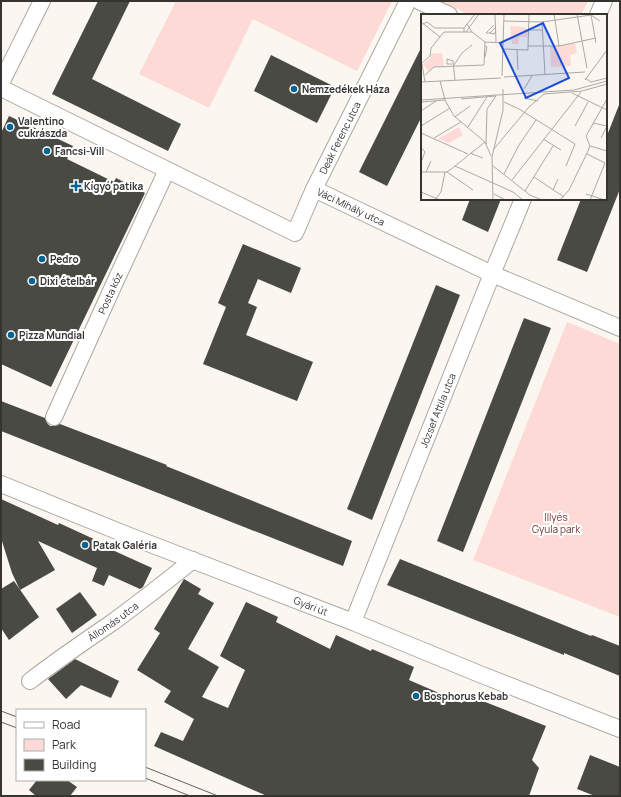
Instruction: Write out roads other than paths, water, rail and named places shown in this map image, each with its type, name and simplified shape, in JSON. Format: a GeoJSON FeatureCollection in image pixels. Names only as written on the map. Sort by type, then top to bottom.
{"type":"FeatureCollection","features":[{"type":"Feature","properties":{"kind":"street","name":"Deák Ferenc utca"},"geometry":{"type":"LineString","coordinates":[[314,190],[408,1]]}},
{"type":"Feature","properties":{"kind":"street"},"geometry":{"type":"LineString","coordinates":[[418,1],[447,14]]}},
{"type":"Feature","properties":{"kind":"street"},"geometry":{"type":"LineString","coordinates":[[598,14],[604,1]]}},
{"type":"Feature","properties":{"kind":"street"},"geometry":{"type":"LineString","coordinates":[[1,83],[36,3]]}},
{"type":"Feature","properties":{"kind":"street","name":"Váci Mihály utca"},"geometry":{"type":"LineString","coordinates":[[1,88],[295,233],[314,190],[492,274],[620,328]]}},
{"type":"Feature","properties":{"kind":"street","name":"Posta köz"},"geometry":{"type":"LineString","coordinates":[[54,417],[167,170]]}},
{"type":"Feature","properties":{"kind":"street","name":"József Attila utca"},"geometry":{"type":"LineString","coordinates":[[353,622],[523,200]]}},
{"type":"Feature","properties":{"kind":"street","name":"Gyári út"},"geometry":{"type":"LineString","coordinates":[[1,484],[353,622],[482,675],[620,729]]}},
{"type":"Feature","properties":{"kind":"street","name":"Állomás utca"},"geometry":{"type":"LineString","coordinates":[[30,681],[160,587],[193,560]]}},
{"type":"Feature","properties":{"kind":"tram line"},"geometry":{"type":"LineString","coordinates":[[1,711],[16,717]]}},
{"type":"Feature","properties":{"kind":"tram line"},"geometry":{"type":"LineString","coordinates":[[1,722],[16,728]]}},
{"type":"Feature","properties":{"kind":"tram line"},"geometry":{"type":"LineString","coordinates":[[146,767],[218,796]]}},
{"type":"Feature","properties":{"kind":"tram line"},"geometry":{"type":"LineString","coordinates":[[146,778],[190,796]]}},
{"type":"Feature","properties":{"kind":"place","name":"Nemzedékek Háza"},"geometry":{"type":"Point","coordinates":[294,89]}},
{"type":"Feature","properties":{"kind":"place","name":"Valentino cukrászda"},"geometry":{"type":"Point","coordinates":[10,127]}},
{"type":"Feature","properties":{"kind":"place","name":"Fancsi-Vill"},"geometry":{"type":"Point","coordinates":[47,151]}},
{"type":"Feature","properties":{"kind":"place","name":"Kígyó patika"},"geometry":{"type":"Point","coordinates":[76,186]}},
{"type":"Feature","properties":{"kind":"place","name":"Pedro"},"geometry":{"type":"Point","coordinates":[42,259]}},
{"type":"Feature","properties":{"kind":"place","name":"Dixi ételbár"},"geometry":{"type":"Point","coordinates":[32,281]}},
{"type":"Feature","properties":{"kind":"place","name":"Pizza Mundial"},"geometry":{"type":"Point","coordinates":[11,335]}},
{"type":"Feature","properties":{"kind":"place","name":"Patak Galéria"},"geometry":{"type":"Point","coordinates":[85,545]}},
{"type":"Feature","properties":{"kind":"place","name":"Bosphorus Kebab"},"geometry":{"type":"Point","coordinates":[416,696]}},
{"type":"Feature","properties":{"kind":"park label","name":"Illyés Gyula park"},"geometry":{"type":"Point","coordinates":[556,522]}}]}
